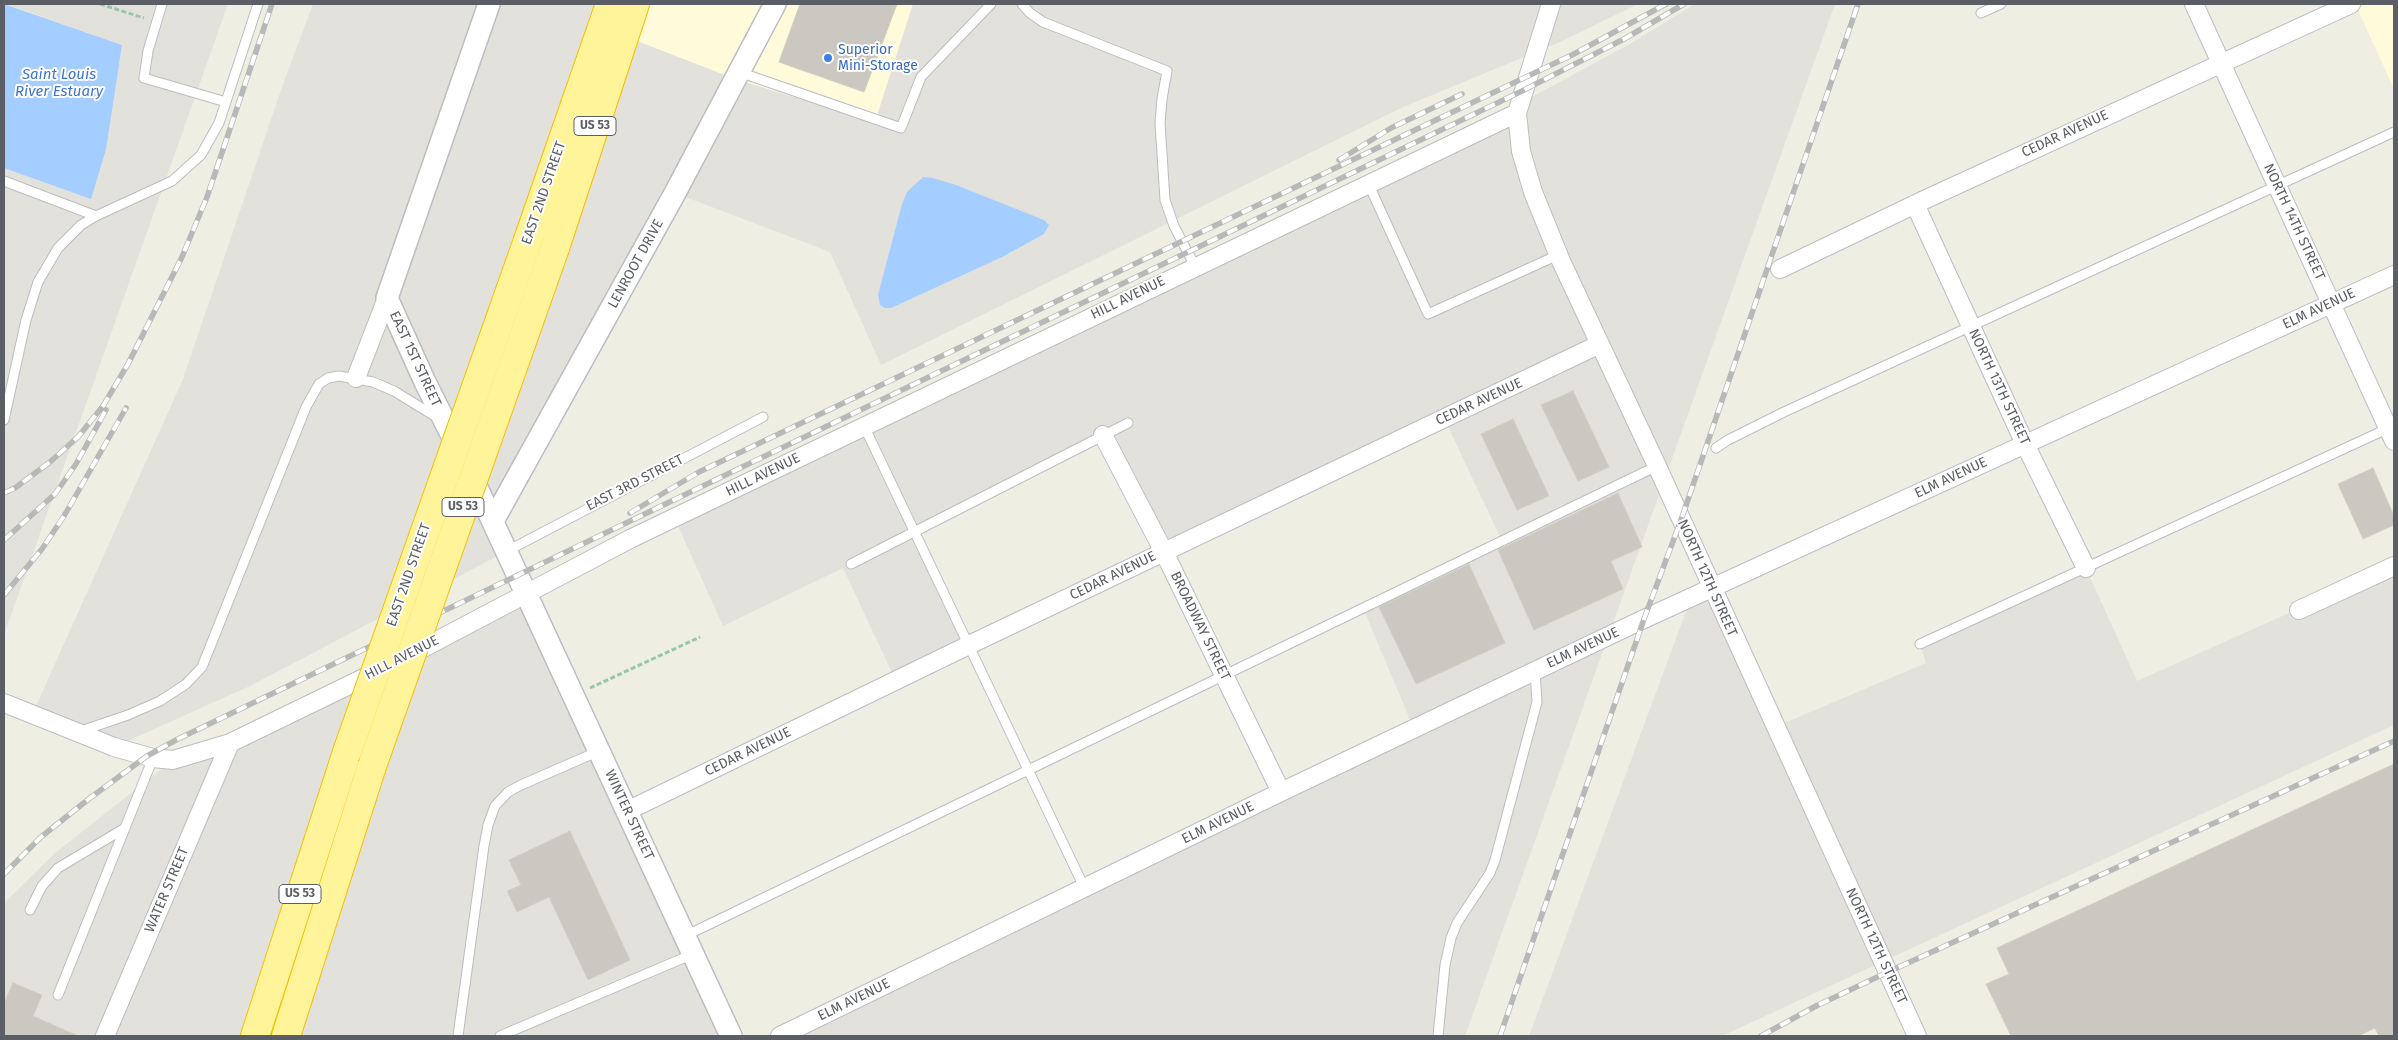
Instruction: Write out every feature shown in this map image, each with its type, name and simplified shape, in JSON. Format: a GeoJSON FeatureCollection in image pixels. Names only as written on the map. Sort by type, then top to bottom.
{"type":"FeatureCollection","features":[{"type":"Feature","properties":{"kind":"highway","name":"EAST 2ND STREET"},"geometry":{"type":"LineString","coordinates":[[256,1036],[347,752],[610,4]]}},
{"type":"Feature","properties":{"kind":"highway","name":"EAST 2ND STREET"},"geometry":{"type":"LineString","coordinates":[[286,1036],[372,766],[555,248],[635,4]]}},
{"type":"Feature","properties":{"kind":"street","name":"EAST 1ST STREET"},"geometry":{"type":"LineString","coordinates":[[489,4],[387,298],[526,593]]}},
{"type":"Feature","properties":{"kind":"street","name":"LENROOT DRIVE"},"geometry":{"type":"LineString","coordinates":[[493,521],[675,193],[775,4]]}},
{"type":"Feature","properties":{"kind":"street"},"geometry":{"type":"LineString","coordinates":[[1517,113],[1551,4]]}},
{"type":"Feature","properties":{"kind":"street","name":"NORTH 14TH STREET"},"geometry":{"type":"LineString","coordinates":[[2194,4],[2331,304],[2392,432]]}},
{"type":"Feature","properties":{"kind":"street","name":"CEDAR AVENUE"},"geometry":{"type":"LineString","coordinates":[[1780,269],[1915,204],[2351,4]]}},
{"type":"Feature","properties":{"kind":"street","name":"HILL AVENUE"},"geometry":{"type":"LineString","coordinates":[[4,703],[114,747],[153,758],[172,760],[230,743],[398,661],[630,538],[1517,113]]}},
{"type":"Feature","properties":{"kind":"street","name":"NORTH 12TH STREET"},"geometry":{"type":"LineString","coordinates":[[1517,113],[1524,165],[1558,255],[1657,466],[1711,589],[1917,1036]]}},
{"type":"Feature","properties":{"kind":"street","name":"NORTH 13TH STREET"},"geometry":{"type":"LineString","coordinates":[[1915,204],[2025,444],[2086,568]]}},
{"type":"Feature","properties":{"kind":"street","name":"ELM AVENUE"},"geometry":{"type":"LineString","coordinates":[[780,1036],[1281,792],[1535,671],[2394,275]]}},
{"type":"Feature","properties":{"kind":"street"},"geometry":{"type":"LineString","coordinates":[[356,378],[387,298]]}},
{"type":"Feature","properties":{"kind":"street","name":"CEDAR AVENUE"},"geometry":{"type":"LineString","coordinates":[[627,811],[969,645],[1600,344]]}},
{"type":"Feature","properties":{"kind":"street","name":"BROADWAY STREET"},"geometry":{"type":"LineString","coordinates":[[1103,435],[1164,552],[1281,792]]}},
{"type":"Feature","properties":{"kind":"street"},"geometry":{"type":"LineString","coordinates":[[2299,610],[2394,566]]}},
{"type":"Feature","properties":{"kind":"street","name":"WINTER STREET"},"geometry":{"type":"LineString","coordinates":[[526,593],[731,1036]]}},
{"type":"Feature","properties":{"kind":"street","name":"WATER STREET"},"geometry":{"type":"LineString","coordinates":[[105,1036],[230,743]]}},
{"type":"Feature","properties":{"kind":"lane"},"geometry":{"type":"LineString","coordinates":[[162,4],[156,22],[144,78],[226,102]]}},
{"type":"Feature","properties":{"kind":"lane"},"geometry":{"type":"LineString","coordinates":[[4,420],[26,320],[38,282],[58,248],[81,225],[96,216],[166,184],[194,164],[209,143],[226,102],[258,4]]}},
{"type":"Feature","properties":{"kind":"lane"},"geometry":{"type":"LineString","coordinates":[[739,72],[901,128],[921,76],[991,4]]}},
{"type":"Feature","properties":{"kind":"lane"},"geometry":{"type":"LineString","coordinates":[[1022,4],[1030,13],[1043,22],[1167,71],[1160,123],[1166,200],[1174,226],[1195,266]]}},
{"type":"Feature","properties":{"kind":"lane"},"geometry":{"type":"LineString","coordinates":[[1981,13],[2001,4]]}},
{"type":"Feature","properties":{"kind":"lane"},"geometry":{"type":"LineString","coordinates":[[1716,448],[1784,412],[2394,132]]}},
{"type":"Feature","properties":{"kind":"lane"},"geometry":{"type":"LineString","coordinates":[[4,181],[96,216]]}},
{"type":"Feature","properties":{"kind":"lane"},"geometry":{"type":"LineString","coordinates":[[1368,184],[1428,314],[1558,255]]}},
{"type":"Feature","properties":{"kind":"lane"},"geometry":{"type":"LineString","coordinates":[[77,733],[128,715],[160,701],[196,676],[208,652],[314,390],[323,381],[333,377],[356,378],[394,391],[446,424]]}},
{"type":"Feature","properties":{"kind":"lane","name":"EAST 3RD STREET"},"geometry":{"type":"LineString","coordinates":[[507,551],[763,417]]}},
{"type":"Feature","properties":{"kind":"lane"},"geometry":{"type":"LineString","coordinates":[[851,564],[1128,423]]}},
{"type":"Feature","properties":{"kind":"lane"},"geometry":{"type":"LineString","coordinates":[[864,426],[1085,889]]}},
{"type":"Feature","properties":{"kind":"lane"},"geometry":{"type":"LineString","coordinates":[[1920,644],[2392,432]]}},
{"type":"Feature","properties":{"kind":"lane"},"geometry":{"type":"LineString","coordinates":[[500,1036],[689,945],[1028,770],[1657,466]]}},
{"type":"Feature","properties":{"kind":"lane"},"geometry":{"type":"LineString","coordinates":[[1438,1036],[1445,966],[1451,938],[1458,923],[1490,873],[1495,860],[1538,702],[1535,671]]}},
{"type":"Feature","properties":{"kind":"lane"},"geometry":{"type":"LineString","coordinates":[[458,1036],[484,846],[488,825],[495,806],[508,792],[515,788],[599,751]]}},
{"type":"Feature","properties":{"kind":"lane"},"geometry":{"type":"LineString","coordinates":[[58,995],[153,758]]}},
{"type":"Feature","properties":{"kind":"lane"},"geometry":{"type":"LineString","coordinates":[[30,910],[42,886],[58,868],[125,828]]}},
{"type":"Feature","properties":{"kind":"path"},"geometry":{"type":"LineString","coordinates":[[100,4],[156,22]]}},
{"type":"Feature","properties":{"kind":"path"},"geometry":{"type":"LineString","coordinates":[[574,695],[700,637]]}},
{"type":"Feature","properties":{"kind":"shaded area"},"geometry":{"type":"Polygon","coordinates":[[[6,4],[228,4],[4,635],[4,168],[91,198],[122,45],[6,4]]]}},
{"type":"Feature","properties":{"kind":"shaded area"},"geometry":{"type":"Polygon","coordinates":[[[313,4],[610,4],[528,240],[554,248],[624,36],[735,79],[875,122],[913,4],[1638,4],[1560,42],[1401,108],[881,365],[830,252],[675,193],[493,521],[507,551],[250,686],[114,747],[32,715],[183,379],[282,87],[313,4]]]}},
{"type":"Feature","properties":{"kind":"shaded area"},"geometry":{"type":"Polygon","coordinates":[[[635,4],[913,4],[875,122],[735,79],[624,36],[635,4]]]}},
{"type":"Feature","properties":{"kind":"shaded area"},"geometry":{"type":"Polygon","coordinates":[[[1695,4],[1835,4],[1465,1036],[780,1036],[1411,722],[1363,608],[1501,539],[1445,420],[1164,552],[1103,436],[914,531],[969,645],[894,677],[843,568],[723,626],[674,517],[1519,104],[1630,44],[1695,4]]]}},
{"type":"Feature","properties":{"kind":"shaded area"},"geometry":{"type":"Polygon","coordinates":[[[2367,4],[2394,4],[2394,89],[2357,8],[2367,4]]]}},
{"type":"Feature","properties":{"kind":"shaded area"},"geometry":{"type":"Polygon","coordinates":[[[2394,566],[2394,725],[1722,1036],[1529,1036],[1691,598],[1711,589],[1775,727],[1926,663],[1920,644],[2086,568],[2137,681],[2394,566]]]}},
{"type":"Feature","properties":{"kind":"shaded area"},"geometry":{"type":"Polygon","coordinates":[[[527,593],[731,1036],[4,1036],[4,903],[55,853],[173,760],[273,723],[398,661],[527,593]]]}},
{"type":"Feature","properties":{"kind":"water","name":"Saint Louis River Estuary"},"geometry":{"type":"Polygon","coordinates":[[[4,4],[122,45],[106,149],[91,199],[4,168],[4,4]]]}},
{"type":"Feature","properties":{"kind":"water"},"geometry":{"type":"Polygon","coordinates":[[[923,177],[956,185],[1044,220],[1049,225],[1044,234],[1002,257],[891,308],[885,308],[880,305],[878,295],[902,204],[907,192],[923,177]]]}},
{"type":"Feature","properties":{"kind":"building"},"geometry":{"type":"Polygon","coordinates":[[[800,4],[897,4],[864,92],[779,62],[800,4]]]}},
{"type":"Feature","properties":{"kind":"building"},"geometry":{"type":"Polygon","coordinates":[[[1573,391],[1609,467],[1578,481],[1541,405],[1573,391]]]}},
{"type":"Feature","properties":{"kind":"building"},"geometry":{"type":"Polygon","coordinates":[[[1513,419],[1549,496],[1517,510],[1481,434],[1513,419]]]}},
{"type":"Feature","properties":{"kind":"building"},"geometry":{"type":"Polygon","coordinates":[[[2373,468],[2394,516],[2394,525],[2363,539],[2338,484],[2373,468]]]}},
{"type":"Feature","properties":{"kind":"building"},"geometry":{"type":"Polygon","coordinates":[[[1618,493],[1642,547],[1611,561],[1623,589],[1534,630],[1498,550],[1618,493]]]}},
{"type":"Feature","properties":{"kind":"building"},"geometry":{"type":"Polygon","coordinates":[[[1469,564],[1505,643],[1416,684],[1379,607],[1469,564]]]}},
{"type":"Feature","properties":{"kind":"building"},"geometry":{"type":"Polygon","coordinates":[[[2394,764],[2394,1036],[2379,1036],[2375,1028],[2358,1036],[2011,1036],[1986,984],[2009,974],[1997,948],[2394,764]]]}},
{"type":"Feature","properties":{"kind":"building"},"geometry":{"type":"Polygon","coordinates":[[[570,831],[630,960],[588,980],[549,897],[517,912],[507,891],[521,885],[509,860],[570,831]]]}},
{"type":"Feature","properties":{"kind":"building"},"geometry":{"type":"Polygon","coordinates":[[[13,983],[42,995],[33,1016],[78,1036],[4,1036],[4,1003],[13,983]]]}},
{"type":"Feature","properties":{"kind":"railway"},"geometry":{"type":"LineString","coordinates":[[4,493],[15,488],[50,462],[78,437],[103,406],[128,364],[182,257],[207,197],[272,4]]}},
{"type":"Feature","properties":{"kind":"railway"},"geometry":{"type":"LineString","coordinates":[[630,513],[699,472],[1572,55],[1666,4]]}},
{"type":"Feature","properties":{"kind":"railway"},"geometry":{"type":"LineString","coordinates":[[4,874],[41,837],[90,798],[147,756],[176,740],[1522,91],[1624,39],[1684,4]]}},
{"type":"Feature","properties":{"kind":"railway"},"geometry":{"type":"LineString","coordinates":[[1500,1036],[1644,619],[1681,520],[1858,4]]}},
{"type":"Feature","properties":{"kind":"railway"},"geometry":{"type":"LineString","coordinates":[[1339,160],[1391,128],[1462,94]]}},
{"type":"Feature","properties":{"kind":"railway"},"geometry":{"type":"LineString","coordinates":[[4,595],[42,549],[64,516],[126,408]]}},
{"type":"Feature","properties":{"kind":"railway"},"geometry":{"type":"LineString","coordinates":[[4,540],[55,494],[76,464],[106,410]]}},
{"type":"Feature","properties":{"kind":"railway"},"geometry":{"type":"LineString","coordinates":[[1761,1036],[1816,1006],[1888,972],[2394,741]]}},
{"type":"Feature","properties":{"kind":"place","name":"Superior Mini-Storage"},"geometry":{"type":"Point","coordinates":[828,58]}}]}
